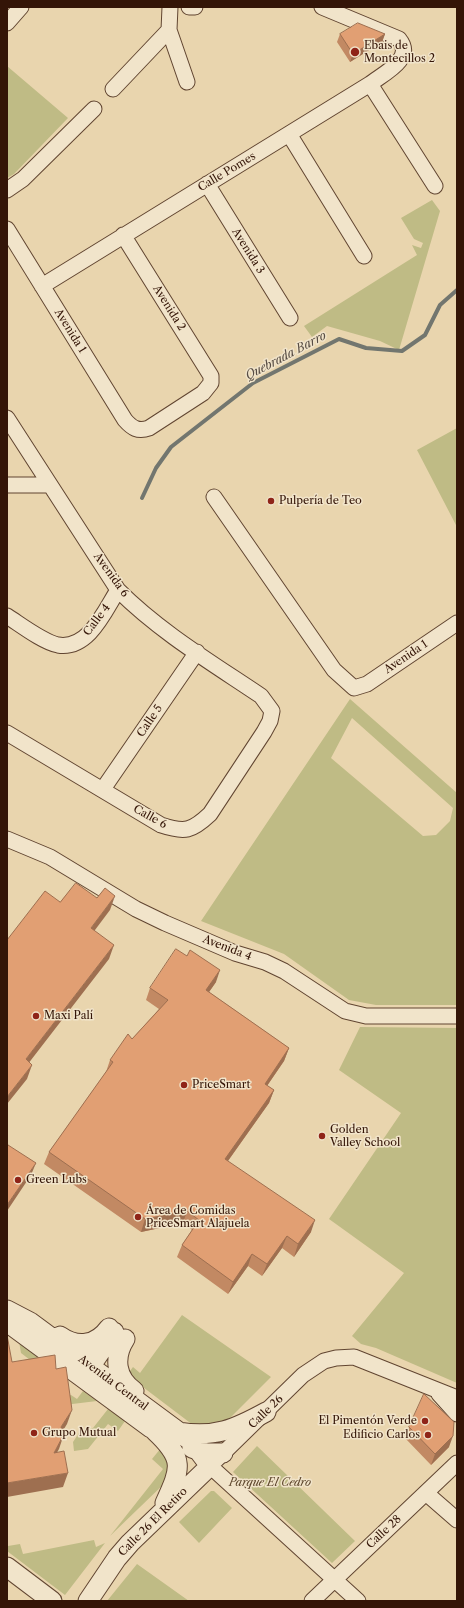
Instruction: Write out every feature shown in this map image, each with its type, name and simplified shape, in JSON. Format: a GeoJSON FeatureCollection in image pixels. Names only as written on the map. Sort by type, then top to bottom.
{"type":"FeatureCollection","features":[{"type":"Feature","properties":{"kind":"street"},"geometry":{"type":"LineString","coordinates":[[7,22],[21,7]]}},
{"type":"Feature","properties":{"kind":"street"},"geometry":{"type":"LineString","coordinates":[[170,7],[170,30],[186,82]]}},
{"type":"Feature","properties":{"kind":"street"},"geometry":{"type":"LineString","coordinates":[[189,7],[195,7]]}},
{"type":"Feature","properties":{"kind":"street","name":"Calle Pomes"},"geometry":{"type":"LineString","coordinates":[[42,286],[370,84],[397,64],[403,57],[405,50],[404,44],[399,39],[322,7]]}},
{"type":"Feature","properties":{"kind":"street"},"geometry":{"type":"LineString","coordinates":[[113,89],[170,30]]}},
{"type":"Feature","properties":{"kind":"street"},"geometry":{"type":"LineString","coordinates":[[370,84],[435,186]]}},
{"type":"Feature","properties":{"kind":"street"},"geometry":{"type":"LineString","coordinates":[[7,190],[23,179],[94,109]]}},
{"type":"Feature","properties":{"kind":"street"},"geometry":{"type":"LineString","coordinates":[[289,134],[364,256]]}},
{"type":"Feature","properties":{"kind":"street","name":"Avenida 3"},"geometry":{"type":"LineString","coordinates":[[207,184],[290,318]]}},
{"type":"Feature","properties":{"kind":"street","name":"Avenida 1"},"geometry":{"type":"LineString","coordinates":[[7,229],[125,420],[137,429]]}},
{"type":"Feature","properties":{"kind":"street","name":"Avenida 2"},"geometry":{"type":"LineString","coordinates":[[123,235],[211,376],[211,383],[203,393],[149,428],[142,430],[137,429]]}},
{"type":"Feature","properties":{"kind":"street","name":"Avenida 6"},"geometry":{"type":"LineString","coordinates":[[7,418],[118,590],[140,611],[261,696],[272,711]]}},
{"type":"Feature","properties":{"kind":"street"},"geometry":{"type":"LineString","coordinates":[[7,485],[50,485]]}},
{"type":"Feature","properties":{"kind":"street","name":"Avenida 1"},"geometry":{"type":"LineString","coordinates":[[214,498],[334,670],[354,688],[367,684],[457,623]]}},
{"type":"Feature","properties":{"kind":"street","name":"Calle 4"},"geometry":{"type":"LineString","coordinates":[[7,616],[45,639],[58,645],[72,645],[81,640],[91,631],[118,590]]}},
{"type":"Feature","properties":{"kind":"street","name":"Calle 5"},"geometry":{"type":"LineString","coordinates":[[103,790],[197,652]]}},
{"type":"Feature","properties":{"kind":"street","name":"Calle 6"},"geometry":{"type":"LineString","coordinates":[[7,733],[161,825],[178,831],[198,825],[210,814],[264,732],[270,721],[272,711]]}},
{"type":"Feature","properties":{"kind":"street","name":"Avenida 4"},"geometry":{"type":"LineString","coordinates":[[7,839],[50,857],[136,909],[165,923],[235,953],[265,962],[284,971],[345,1010],[366,1016],[457,1016]]}},
{"type":"Feature","properties":{"kind":"street"},"geometry":{"type":"LineString","coordinates":[[8,1317],[36,1319],[65,1340],[75,1344],[87,1344],[98,1339],[117,1334]]}},
{"type":"Feature","properties":{"kind":"street","name":"Avenida Central"},"geometry":{"type":"LineString","coordinates":[[8,1317],[30,1322],[52,1347],[159,1426],[179,1432],[191,1441],[204,1459],[358,1601]]}},
{"type":"Feature","properties":{"kind":"street"},"geometry":{"type":"LineString","coordinates":[[117,1334],[94,1361],[93,1369],[99,1381],[204,1459],[213,1454],[223,1453]]}},
{"type":"Feature","properties":{"kind":"street"},"geometry":{"type":"LineString","coordinates":[[117,1334],[119,1373],[130,1389],[156,1408],[159,1426],[175,1454],[178,1463],[175,1482],[162,1511]]}},
{"type":"Feature","properties":{"kind":"street","name":"Avenida Central"},"geometry":{"type":"LineString","coordinates":[[52,1347],[93,1369],[159,1426],[183,1451],[204,1459]]}},
{"type":"Feature","properties":{"kind":"street","name":"Calle 26"},"geometry":{"type":"LineString","coordinates":[[223,1453],[303,1375],[324,1362],[345,1357],[354,1357],[434,1390]]}},
{"type":"Feature","properties":{"kind":"street"},"geometry":{"type":"LineString","coordinates":[[434,1390],[457,1398]]}},
{"type":"Feature","properties":{"kind":"street"},"geometry":{"type":"LineString","coordinates":[[434,1390],[457,1414]]}},
{"type":"Feature","properties":{"kind":"street"},"geometry":{"type":"LineString","coordinates":[[179,1432],[197,1435],[218,1434],[238,1427],[266,1412]]}},
{"type":"Feature","properties":{"kind":"street","name":"Calle 26 El Retiro"},"geometry":{"type":"LineString","coordinates":[[88,1601],[118,1558],[162,1511],[204,1459]]}},
{"type":"Feature","properties":{"kind":"street","name":"Calle 28"},"geometry":{"type":"LineString","coordinates":[[312,1601],[457,1463]]}},
{"type":"Feature","properties":{"kind":"street"},"geometry":{"type":"LineString","coordinates":[[426,1493],[457,1520]]}},
{"type":"Feature","properties":{"kind":"street"},"geometry":{"type":"LineString","coordinates":[[7,1567],[52,1601]]}},
{"type":"Feature","properties":{"kind":"green space"},"geometry":{"type":"Polygon","coordinates":[[[7,66],[68,118],[14,174],[7,178],[7,66]]]}},
{"type":"Feature","properties":{"kind":"green space"},"geometry":{"type":"Polygon","coordinates":[[[432,200],[440,211],[399,350],[380,341],[327,326],[312,337],[304,326],[417,255],[412,245],[421,248],[423,243],[414,239],[401,218],[432,200]]]}},
{"type":"Feature","properties":{"kind":"green space"},"geometry":{"type":"Polygon","coordinates":[[[457,428],[457,527],[417,450],[457,428]]]}},
{"type":"Feature","properties":{"kind":"green space"},"geometry":{"type":"Polygon","coordinates":[[[350,699],[457,793],[457,1005],[376,1005],[349,1000],[284,954],[201,921],[350,699]],[[352,718],[331,758],[423,836],[436,835],[450,821],[453,808],[352,718]]]}},
{"type":"Feature","properties":{"kind":"green space"},"geometry":{"type":"Polygon","coordinates":[[[360,1027],[457,1028],[457,1383],[376,1348],[361,1344],[352,1336],[404,1273],[329,1219],[401,1113],[339,1070],[360,1027]]]}},
{"type":"Feature","properties":{"kind":"green space"},"geometry":{"type":"Polygon","coordinates":[[[182,1315],[271,1377],[227,1421],[215,1426],[193,1425],[127,1375],[133,1367],[140,1373],[182,1315]]]}},
{"type":"Feature","properties":{"kind":"green space"},"geometry":{"type":"Polygon","coordinates":[[[19,1341],[58,1371],[43,1370],[21,1353],[19,1341]]]}},
{"type":"Feature","properties":{"kind":"green space"},"geometry":{"type":"Polygon","coordinates":[[[83,1391],[97,1401],[64,1405],[63,1397],[71,1395],[77,1399],[83,1391]]]}},
{"type":"Feature","properties":{"kind":"green space"},"geometry":{"type":"Polygon","coordinates":[[[108,1409],[125,1421],[118,1431],[108,1424],[88,1449],[74,1451],[73,1442],[81,1430],[93,1428],[108,1409]]]}},
{"type":"Feature","properties":{"kind":"green space","name":"Parque El Cedro"},"geometry":{"type":"Polygon","coordinates":[[[257,1446],[355,1541],[332,1563],[233,1472],[257,1446]]]}},
{"type":"Feature","properties":{"kind":"green space"},"geometry":{"type":"Polygon","coordinates":[[[161,1448],[168,1464],[169,1471],[167,1481],[110,1536],[163,1469],[152,1459],[161,1448]]]}},
{"type":"Feature","properties":{"kind":"green space"},"geometry":{"type":"Polygon","coordinates":[[[211,1491],[214,1491],[232,1508],[199,1543],[179,1522],[211,1491]]]}},
{"type":"Feature","properties":{"kind":"green space"},"geometry":{"type":"Polygon","coordinates":[[[94,1540],[96,1547],[105,1543],[65,1595],[7,1551],[7,1541],[8,1546],[20,1544],[23,1554],[94,1540]]]}},
{"type":"Feature","properties":{"kind":"green space"},"geometry":{"type":"Polygon","coordinates":[[[137,1564],[189,1601],[107,1601],[137,1564]]]}},
{"type":"Feature","properties":{"kind":"building"},"geometry":{"type":"Polygon","coordinates":[[[358,23],[385,34],[353,54],[340,34],[358,23]]]}},
{"type":"Feature","properties":{"kind":"building","name":"Maxi Palí"},"geometry":{"type":"Polygon","coordinates":[[[76,883],[97,898],[105,888],[115,896],[91,928],[114,945],[26,1059],[32,1065],[7,1097],[7,940],[45,891],[60,902],[76,883]]]}},
{"type":"Feature","properties":{"kind":"building","name":"PriceSmart"},"geometry":{"type":"Polygon","coordinates":[[[176,949],[187,956],[190,950],[220,970],[206,990],[289,1048],[265,1084],[274,1090],[225,1159],[315,1220],[298,1244],[287,1236],[267,1264],[252,1254],[233,1282],[182,1245],[199,1220],[187,1211],[145,1219],[49,1152],[113,1062],[110,1060],[128,1034],[132,1039],[168,1000],[150,988],[176,949]]]}},
{"type":"Feature","properties":{"kind":"building"},"geometry":{"type":"Polygon","coordinates":[[[8,1145],[36,1163],[7,1205],[7,1146],[8,1145]]]}},
{"type":"Feature","properties":{"kind":"building","name":"Grupo Mutual"},"geometry":{"type":"Polygon","coordinates":[[[7,1335],[12,1362],[55,1355],[56,1369],[66,1367],[72,1410],[61,1427],[64,1434],[54,1453],[64,1451],[68,1473],[7,1483],[7,1335]]]}},
{"type":"Feature","properties":{"kind":"building","name":"Edificio Carlos"},"geometry":{"type":"Polygon","coordinates":[[[424,1394],[454,1422],[453,1436],[435,1454],[409,1427],[424,1394]]]}},
{"type":"Feature","properties":{"kind":"waterway","name":"Quebrada Barro"},"geometry":{"type":"LineString","coordinates":[[142,498],[156,468],[171,447],[253,383],[339,339],[366,348],[402,351],[425,335],[440,305],[457,290]]}},
{"type":"Feature","properties":{"kind":"place","name":"Ebais de Montecillos 2"},"geometry":{"type":"Point","coordinates":[355,52]}},
{"type":"Feature","properties":{"kind":"place","name":"Pulpería de Teo"},"geometry":{"type":"Point","coordinates":[271,501]}},
{"type":"Feature","properties":{"kind":"place","name":"Maxi Palí"},"geometry":{"type":"Point","coordinates":[36,1016]}},
{"type":"Feature","properties":{"kind":"place","name":"PriceSmart"},"geometry":{"type":"Point","coordinates":[184,1085]}},
{"type":"Feature","properties":{"kind":"place","name":"Golden Valley School"},"geometry":{"type":"Point","coordinates":[322,1136]}},
{"type":"Feature","properties":{"kind":"place","name":"Green Lubs"},"geometry":{"type":"Point","coordinates":[18,1180]}},
{"type":"Feature","properties":{"kind":"place","name":"Área de Comidas PriceSmart Alajuela"},"geometry":{"type":"Point","coordinates":[138,1217]}},
{"type":"Feature","properties":{"kind":"place","name":"El Pimentón Verde"},"geometry":{"type":"Point","coordinates":[425,1421]}},
{"type":"Feature","properties":{"kind":"place","name":"Grupo Mutual"},"geometry":{"type":"Point","coordinates":[34,1433]}},
{"type":"Feature","properties":{"kind":"place","name":"Edificio Carlos"},"geometry":{"type":"Point","coordinates":[428,1435]}}]}
